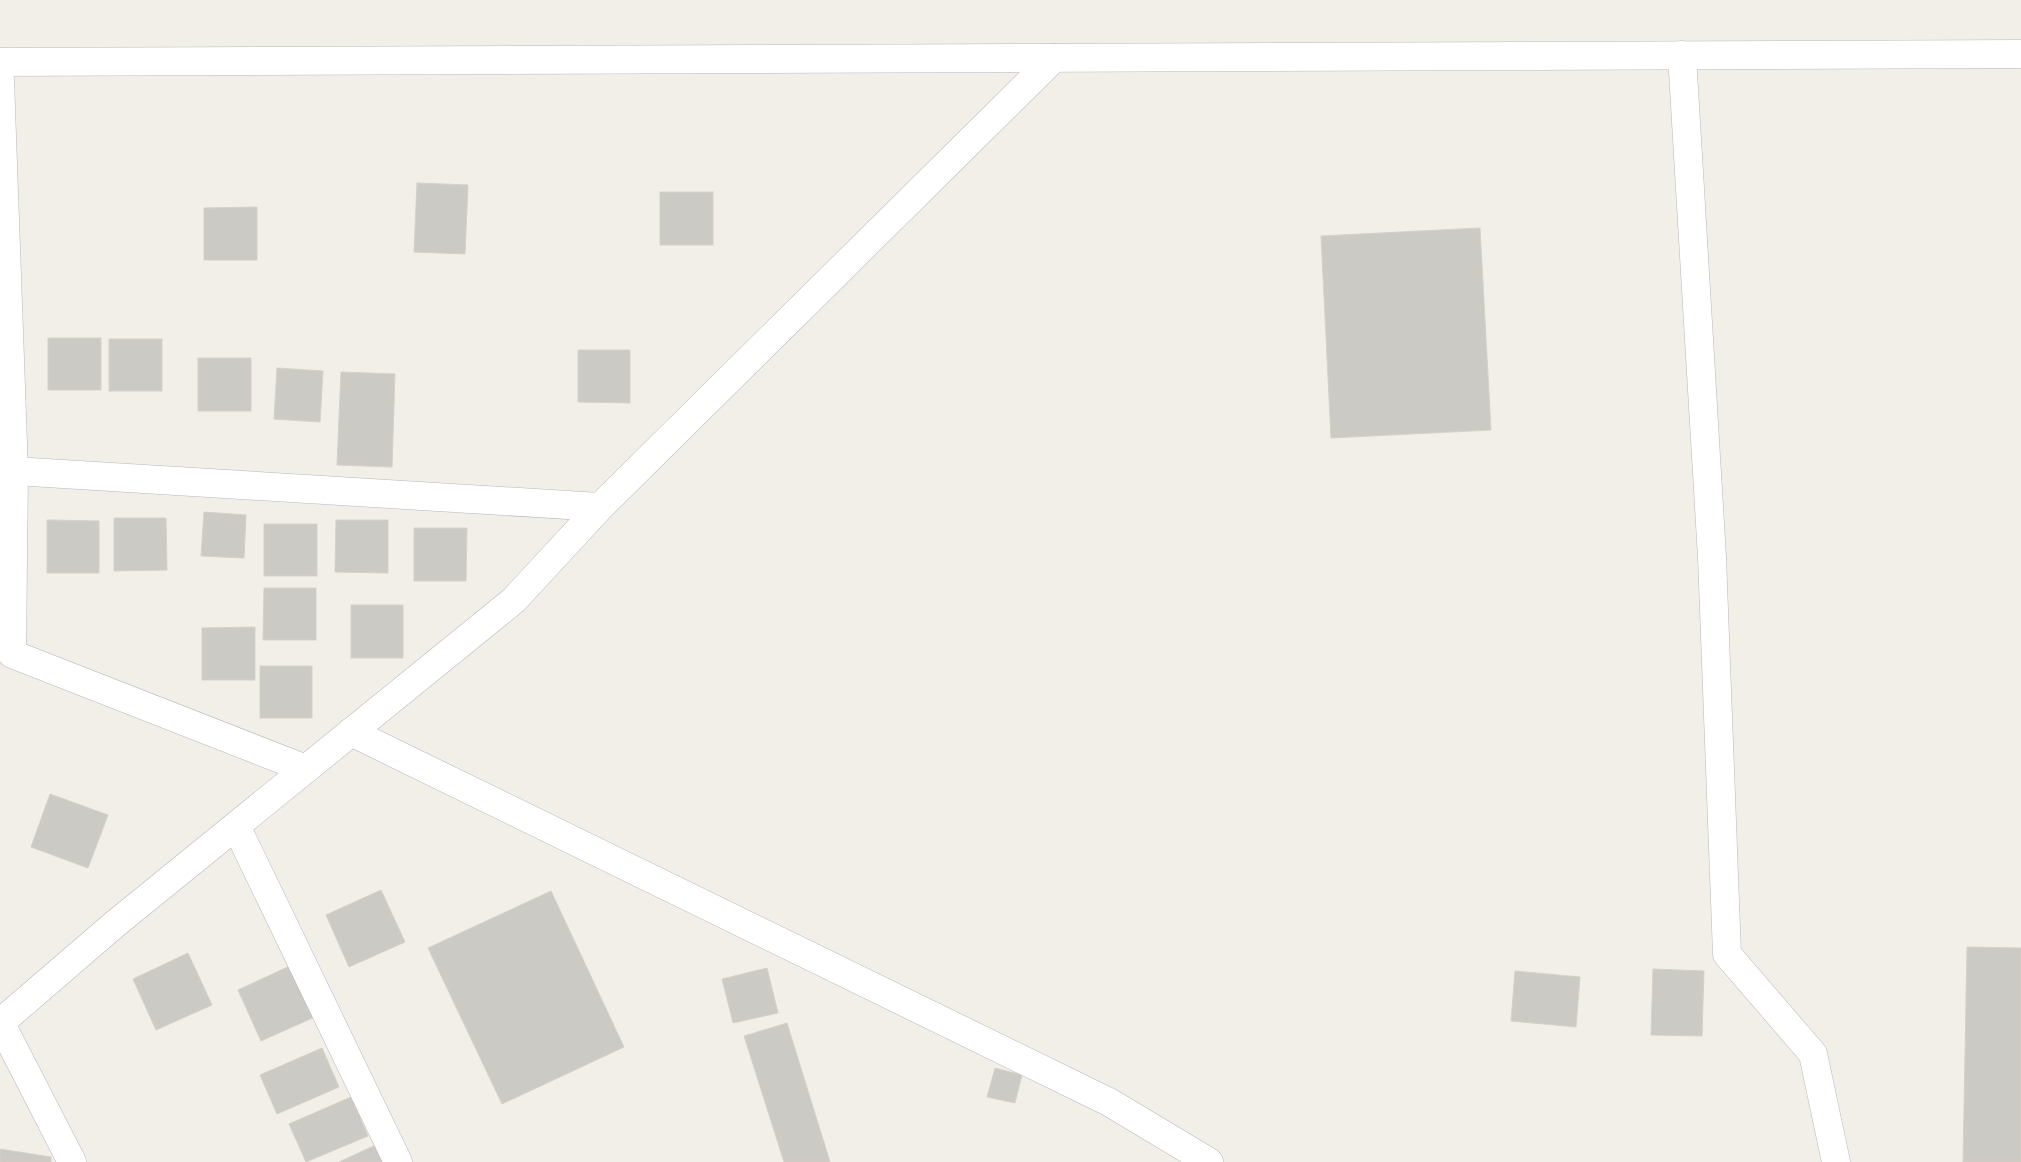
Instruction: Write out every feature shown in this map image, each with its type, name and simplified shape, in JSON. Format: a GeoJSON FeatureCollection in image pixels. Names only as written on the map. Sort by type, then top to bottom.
{"type":"FeatureCollection","features":[{"type":"Feature","properties":{"kind":"street"},"geometry":{"type":"LineString","coordinates":[[0,62],[2021,54]]}},
{"type":"Feature","properties":{"kind":"street"},"geometry":{"type":"LineString","coordinates":[[1682,55],[1712,557],[1727,954],[1812,1054],[1836,1162]]}},
{"type":"Feature","properties":{"kind":"street"},"geometry":{"type":"LineString","coordinates":[[72,1162],[0,1023],[115,924],[514,600],[600,507],[1054,58]]}},
{"type":"Feature","properties":{"kind":"street"},"geometry":{"type":"LineString","coordinates":[[0,80],[14,471],[12,654],[306,768]]}},
{"type":"Feature","properties":{"kind":"street"},"geometry":{"type":"LineString","coordinates":[[14,471],[600,507]]}},
{"type":"Feature","properties":{"kind":"street"},"geometry":{"type":"LineString","coordinates":[[351,732],[1109,1102],[1209,1162]]}},
{"type":"Feature","properties":{"kind":"street"},"geometry":{"type":"LineString","coordinates":[[236,826],[398,1162]]}},
{"type":"Feature","properties":{"kind":"building"},"geometry":{"type":"Polygon","coordinates":[[[417,183],[468,185],[465,254],[414,252],[417,183]]]}},
{"type":"Feature","properties":{"kind":"building"},"geometry":{"type":"Polygon","coordinates":[[[660,192],[713,192],[713,245],[660,245],[660,192]]]}},
{"type":"Feature","properties":{"kind":"building"},"geometry":{"type":"Polygon","coordinates":[[[257,207],[257,260],[204,260],[204,208],[257,207]]]}},
{"type":"Feature","properties":{"kind":"building"},"geometry":{"type":"Polygon","coordinates":[[[1480,228],[1491,430],[1331,438],[1321,236],[1480,228]]]}},
{"type":"Feature","properties":{"kind":"building"},"geometry":{"type":"Polygon","coordinates":[[[48,338],[101,338],[101,390],[48,390],[48,338]]]}},
{"type":"Feature","properties":{"kind":"building"},"geometry":{"type":"Polygon","coordinates":[[[109,339],[162,339],[162,391],[109,391],[109,339]]]}},
{"type":"Feature","properties":{"kind":"building"},"geometry":{"type":"Polygon","coordinates":[[[578,350],[630,350],[630,403],[578,402],[578,350]]]}},
{"type":"Feature","properties":{"kind":"building"},"geometry":{"type":"Polygon","coordinates":[[[198,358],[251,358],[251,411],[198,411],[198,358]]]}},
{"type":"Feature","properties":{"kind":"building"},"geometry":{"type":"Polygon","coordinates":[[[277,368],[323,371],[320,422],[274,419],[277,368]]]}},
{"type":"Feature","properties":{"kind":"building"},"geometry":{"type":"Polygon","coordinates":[[[341,372],[395,374],[392,467],[337,465],[341,372]]]}},
{"type":"Feature","properties":{"kind":"building"},"geometry":{"type":"Polygon","coordinates":[[[204,512],[246,515],[244,558],[201,556],[204,512]]]}},
{"type":"Feature","properties":{"kind":"building"},"geometry":{"type":"Polygon","coordinates":[[[114,518],[166,518],[167,570],[114,571],[114,518]]]}},
{"type":"Feature","properties":{"kind":"building"},"geometry":{"type":"Polygon","coordinates":[[[47,520],[99,521],[99,573],[47,573],[47,520]]]}},
{"type":"Feature","properties":{"kind":"building"},"geometry":{"type":"Polygon","coordinates":[[[336,520],[388,520],[388,573],[335,572],[336,520]]]}},
{"type":"Feature","properties":{"kind":"building"},"geometry":{"type":"Polygon","coordinates":[[[264,524],[317,524],[317,576],[264,576],[264,524]]]}},
{"type":"Feature","properties":{"kind":"building"},"geometry":{"type":"Polygon","coordinates":[[[414,528],[467,528],[466,581],[414,581],[414,528]]]}},
{"type":"Feature","properties":{"kind":"building"},"geometry":{"type":"Polygon","coordinates":[[[264,588],[316,588],[316,640],[263,640],[264,588]]]}},
{"type":"Feature","properties":{"kind":"building"},"geometry":{"type":"Polygon","coordinates":[[[351,605],[403,605],[403,658],[351,658],[351,605]]]}},
{"type":"Feature","properties":{"kind":"building"},"geometry":{"type":"Polygon","coordinates":[[[255,627],[255,680],[202,680],[202,628],[255,627]]]}},
{"type":"Feature","properties":{"kind":"building"},"geometry":{"type":"Polygon","coordinates":[[[260,666],[312,666],[312,718],[260,718],[260,666]]]}},
{"type":"Feature","properties":{"kind":"building"},"geometry":{"type":"Polygon","coordinates":[[[50,794],[108,815],[88,868],[31,847],[50,794]]]}},
{"type":"Feature","properties":{"kind":"building"},"geometry":{"type":"Polygon","coordinates":[[[381,890],[405,942],[349,967],[326,915],[381,890]]]}},
{"type":"Feature","properties":{"kind":"building"},"geometry":{"type":"Polygon","coordinates":[[[551,891],[624,1047],[502,1104],[428,948],[551,891]]]}},
{"type":"Feature","properties":{"kind":"building"},"geometry":{"type":"Polygon","coordinates":[[[1967,947],[2021,948],[2021,1162],[1963,1162],[1967,947]]]}},
{"type":"Feature","properties":{"kind":"building"},"geometry":{"type":"Polygon","coordinates":[[[188,953],[212,1005],[156,1030],[133,979],[188,953]]]}},
{"type":"Feature","properties":{"kind":"building"},"geometry":{"type":"Polygon","coordinates":[[[294,964],[317,1016],[261,1041],[238,990],[294,964]]]}},
{"type":"Feature","properties":{"kind":"building"},"geometry":{"type":"Polygon","coordinates":[[[767,968],[778,1013],[733,1023],[722,979],[767,968]]]}},
{"type":"Feature","properties":{"kind":"building"},"geometry":{"type":"Polygon","coordinates":[[[1653,969],[1704,971],[1702,1036],[1651,1035],[1653,969]]]}},
{"type":"Feature","properties":{"kind":"building"},"geometry":{"type":"Polygon","coordinates":[[[1515,971],[1580,977],[1576,1027],[1511,1021],[1515,971]]]}},
{"type":"Feature","properties":{"kind":"building"},"geometry":{"type":"Polygon","coordinates":[[[787,1023],[830,1162],[784,1162],[744,1036],[787,1023]]]}},
{"type":"Feature","properties":{"kind":"building"},"geometry":{"type":"Polygon","coordinates":[[[322,1048],[339,1087],[277,1114],[260,1075],[322,1048]]]}},
{"type":"Feature","properties":{"kind":"building"},"geometry":{"type":"Polygon","coordinates":[[[995,1068],[1022,1075],[1015,1103],[987,1097],[995,1068]]]}},
{"type":"Feature","properties":{"kind":"building"},"geometry":{"type":"Polygon","coordinates":[[[351,1097],[368,1136],[306,1162],[289,1124],[351,1097]]]}},
{"type":"Feature","properties":{"kind":"building"},"geometry":{"type":"Polygon","coordinates":[[[380,1143],[389,1162],[339,1162],[380,1143]]]}},
{"type":"Feature","properties":{"kind":"building"},"geometry":{"type":"Polygon","coordinates":[[[0,1149],[51,1157],[51,1162],[0,1162],[0,1149]]]}}]}
